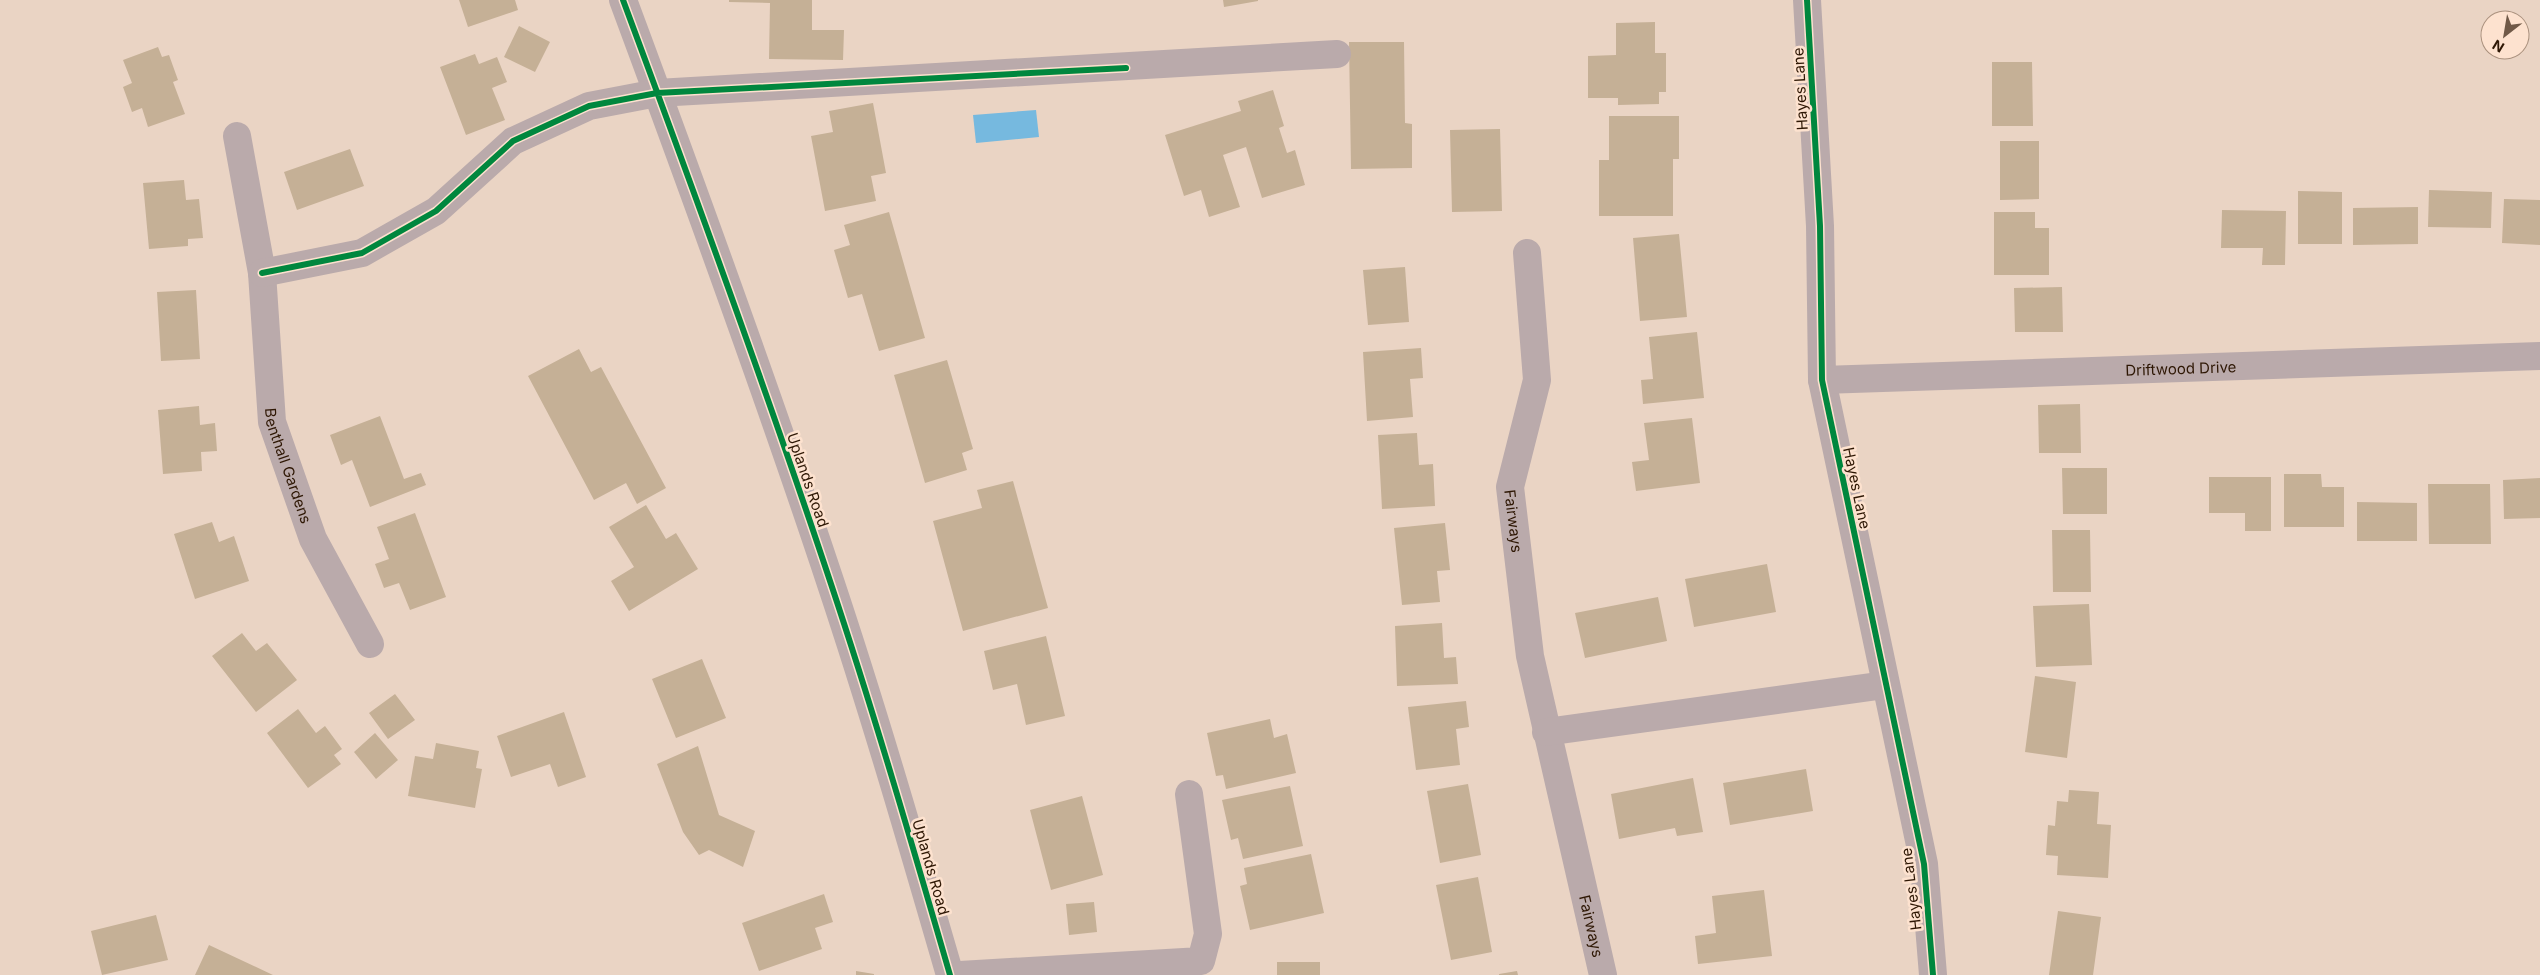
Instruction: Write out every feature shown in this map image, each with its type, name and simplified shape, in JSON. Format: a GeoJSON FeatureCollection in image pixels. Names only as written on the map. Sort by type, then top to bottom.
{"type":"FeatureCollection","features":[{"type":"Feature","properties":{"kind":"street","name":"Uplands Road"},"geometry":{"type":"LineString","coordinates":[[623,0],[700,205],[831,585],[884,751],[950,975]]}},
{"type":"Feature","properties":{"kind":"street","name":"Hayes Lane"},"geometry":{"type":"LineString","coordinates":[[1808,0],[1820,226],[1822,380],[1924,864],[1933,975]]}},
{"type":"Feature","properties":{"kind":"street"},"geometry":{"type":"LineString","coordinates":[[262,272],[362,253],[436,211],[513,141],[590,106],[657,93],[1126,68],[1337,54]]}},
{"type":"Feature","properties":{"kind":"street","name":"Benthall Gardens"},"geometry":{"type":"LineString","coordinates":[[237,136],[262,272],[272,422],[313,539],[370,644]]}},
{"type":"Feature","properties":{"kind":"street","name":"Fairways"},"geometry":{"type":"LineString","coordinates":[[1527,253],[1537,380],[1510,486],[1530,656],[1603,975]]}},
{"type":"Feature","properties":{"kind":"street","name":"Driftwood Drive"},"geometry":{"type":"LineString","coordinates":[[1822,380],[2540,356]]}},
{"type":"Feature","properties":{"kind":"street"},"geometry":{"type":"LineString","coordinates":[[1546,732],[1885,685]]}},
{"type":"Feature","properties":{"kind":"street"},"geometry":{"type":"LineString","coordinates":[[960,975],[1201,961],[1208,934],[1189,794]]}},
{"type":"Feature","properties":{"kind":"water"},"geometry":{"type":"Polygon","coordinates":[[[1036,110],[1039,137],[976,143],[973,115],[1036,110]]]}},
{"type":"Feature","properties":{"kind":"building"},"geometry":{"type":"Polygon","coordinates":[[[459,0],[515,0],[518,10],[468,27],[459,0]]]}},
{"type":"Feature","properties":{"kind":"building"},"geometry":{"type":"Polygon","coordinates":[[[729,0],[812,0],[812,30],[844,30],[843,60],[769,59],[770,3],[729,2],[729,0]]]}},
{"type":"Feature","properties":{"kind":"building"},"geometry":{"type":"Polygon","coordinates":[[[1223,0],[1258,0],[1258,1],[1224,7],[1223,0]]]}},
{"type":"Feature","properties":{"kind":"building"},"geometry":{"type":"Polygon","coordinates":[[[1655,22],[1655,53],[1666,53],[1666,92],[1659,92],[1659,104],[1618,105],[1618,98],[1588,98],[1588,56],[1616,55],[1616,23],[1655,22]]]}},
{"type":"Feature","properties":{"kind":"building"},"geometry":{"type":"Polygon","coordinates":[[[519,26],[550,42],[535,72],[504,57],[519,26]]]}},
{"type":"Feature","properties":{"kind":"building"},"geometry":{"type":"Polygon","coordinates":[[[1349,42],[1404,42],[1405,123],[1412,124],[1412,168],[1351,169],[1349,42]]]}},
{"type":"Feature","properties":{"kind":"building"},"geometry":{"type":"Polygon","coordinates":[[[158,47],[162,57],[169,55],[178,80],[173,82],[185,114],[148,127],[142,108],[132,112],[123,87],[132,83],[123,60],[158,47]]]}},
{"type":"Feature","properties":{"kind":"building"},"geometry":{"type":"Polygon","coordinates":[[[475,54],[479,64],[497,57],[507,82],[492,88],[505,120],[466,135],[440,67],[475,54]]]}},
{"type":"Feature","properties":{"kind":"building"},"geometry":{"type":"Polygon","coordinates":[[[1992,62],[2032,62],[2033,126],[1992,126],[1992,62]]]}},
{"type":"Feature","properties":{"kind":"building"},"geometry":{"type":"Polygon","coordinates":[[[1273,90],[1284,126],[1279,128],[1287,153],[1295,150],[1305,185],[1262,198],[1246,147],[1223,155],[1240,207],[1209,217],[1201,190],[1184,196],[1165,135],[1241,111],[1238,101],[1273,90]]]}},
{"type":"Feature","properties":{"kind":"building"},"geometry":{"type":"Polygon","coordinates":[[[873,103],[886,173],[871,176],[876,201],[825,211],[811,136],[833,132],[829,111],[873,103]]]}},
{"type":"Feature","properties":{"kind":"building"},"geometry":{"type":"Polygon","coordinates":[[[1609,116],[1679,116],[1679,159],[1673,159],[1673,216],[1599,216],[1599,160],[1609,160],[1609,116]]]}},
{"type":"Feature","properties":{"kind":"building"},"geometry":{"type":"Polygon","coordinates":[[[1500,129],[1502,211],[1452,212],[1450,130],[1500,129]]]}},
{"type":"Feature","properties":{"kind":"building"},"geometry":{"type":"Polygon","coordinates":[[[2000,141],[2039,141],[2039,199],[2000,200],[2000,141]]]}},
{"type":"Feature","properties":{"kind":"building"},"geometry":{"type":"Polygon","coordinates":[[[350,149],[364,186],[297,210],[284,172],[350,149]]]}},
{"type":"Feature","properties":{"kind":"building"},"geometry":{"type":"Polygon","coordinates":[[[184,180],[186,200],[199,199],[203,238],[188,239],[188,246],[149,249],[143,183],[184,180]]]}},
{"type":"Feature","properties":{"kind":"building"},"geometry":{"type":"Polygon","coordinates":[[[2429,190],[2492,192],[2491,228],[2428,227],[2429,190]]]}},
{"type":"Feature","properties":{"kind":"building"},"geometry":{"type":"Polygon","coordinates":[[[2298,191],[2342,192],[2342,244],[2298,244],[2298,191]]]}},
{"type":"Feature","properties":{"kind":"building"},"geometry":{"type":"Polygon","coordinates":[[[2504,199],[2540,200],[2540,245],[2502,243],[2504,199]]]}},
{"type":"Feature","properties":{"kind":"building"},"geometry":{"type":"Polygon","coordinates":[[[2418,207],[2418,244],[2353,245],[2353,208],[2418,207]]]}},
{"type":"Feature","properties":{"kind":"building"},"geometry":{"type":"Polygon","coordinates":[[[2222,210],[2286,211],[2285,265],[2262,265],[2263,248],[2221,248],[2222,210]]]}},
{"type":"Feature","properties":{"kind":"building"},"geometry":{"type":"Polygon","coordinates":[[[889,212],[925,338],[879,351],[862,294],[848,298],[834,250],[850,245],[844,225],[889,212]]]}},
{"type":"Feature","properties":{"kind":"building"},"geometry":{"type":"Polygon","coordinates":[[[1994,212],[2035,212],[2035,228],[2049,228],[2049,275],[1994,275],[1994,212]]]}},
{"type":"Feature","properties":{"kind":"building"},"geometry":{"type":"Polygon","coordinates":[[[1679,234],[1687,317],[1640,321],[1633,238],[1679,234]]]}},
{"type":"Feature","properties":{"kind":"building"},"geometry":{"type":"Polygon","coordinates":[[[1405,267],[1409,322],[1368,325],[1363,270],[1405,267]]]}},
{"type":"Feature","properties":{"kind":"building"},"geometry":{"type":"Polygon","coordinates":[[[2062,287],[2063,332],[2015,332],[2014,288],[2062,287]]]}},
{"type":"Feature","properties":{"kind":"building"},"geometry":{"type":"Polygon","coordinates":[[[196,290],[200,359],[161,361],[157,292],[196,290]]]}},
{"type":"Feature","properties":{"kind":"building"},"geometry":{"type":"Polygon","coordinates":[[[1697,332],[1704,398],[1643,404],[1641,380],[1653,379],[1649,337],[1697,332]]]}},
{"type":"Feature","properties":{"kind":"building"},"geometry":{"type":"Polygon","coordinates":[[[1421,348],[1423,378],[1410,379],[1413,417],[1367,421],[1363,352],[1421,348]]]}},
{"type":"Feature","properties":{"kind":"building"},"geometry":{"type":"Polygon","coordinates":[[[579,349],[591,372],[601,367],[666,488],[637,504],[626,483],[594,500],[528,376],[579,349]]]}},
{"type":"Feature","properties":{"kind":"building"},"geometry":{"type":"Polygon","coordinates":[[[947,360],[973,449],[962,453],[967,470],[925,483],[894,375],[947,360]]]}},
{"type":"Feature","properties":{"kind":"building"},"geometry":{"type":"Polygon","coordinates":[[[2080,404],[2081,453],[2039,453],[2038,405],[2080,404]]]}},
{"type":"Feature","properties":{"kind":"building"},"geometry":{"type":"Polygon","coordinates":[[[199,406],[200,425],[215,423],[217,451],[201,452],[202,471],[163,474],[158,410],[199,406]]]}},
{"type":"Feature","properties":{"kind":"building"},"geometry":{"type":"Polygon","coordinates":[[[380,416],[404,479],[421,473],[426,485],[370,507],[352,460],[341,465],[330,435],[380,416]]]}},
{"type":"Feature","properties":{"kind":"building"},"geometry":{"type":"Polygon","coordinates":[[[1692,418],[1700,483],[1636,491],[1632,462],[1649,460],[1644,423],[1692,418]]]}},
{"type":"Feature","properties":{"kind":"building"},"geometry":{"type":"Polygon","coordinates":[[[1417,433],[1419,465],[1433,464],[1435,506],[1382,509],[1378,435],[1417,433]]]}},
{"type":"Feature","properties":{"kind":"building"},"geometry":{"type":"Polygon","coordinates":[[[2062,468],[2107,468],[2107,514],[2063,514],[2062,468]]]}},
{"type":"Feature","properties":{"kind":"building"},"geometry":{"type":"Polygon","coordinates":[[[2284,474],[2321,474],[2322,487],[2344,487],[2344,527],[2284,527],[2284,474]]]}},
{"type":"Feature","properties":{"kind":"building"},"geometry":{"type":"Polygon","coordinates":[[[2209,477],[2271,477],[2271,531],[2245,531],[2245,513],[2209,513],[2209,477]]]}},
{"type":"Feature","properties":{"kind":"building"},"geometry":{"type":"Polygon","coordinates":[[[2540,478],[2540,518],[2504,519],[2503,480],[2540,478]]]}},
{"type":"Feature","properties":{"kind":"building"},"geometry":{"type":"Polygon","coordinates":[[[1013,481],[1048,608],[963,631],[933,521],[982,508],[977,490],[1013,481]]]}},
{"type":"Feature","properties":{"kind":"building"},"geometry":{"type":"Polygon","coordinates":[[[2428,484],[2490,484],[2491,544],[2429,544],[2428,484]]]}},
{"type":"Feature","properties":{"kind":"building"},"geometry":{"type":"Polygon","coordinates":[[[2357,502],[2417,503],[2417,541],[2357,541],[2357,502]]]}},
{"type":"Feature","properties":{"kind":"building"},"geometry":{"type":"Polygon","coordinates":[[[646,505],[666,539],[676,533],[698,569],[629,611],[611,581],[634,567],[609,527],[646,505]]]}},
{"type":"Feature","properties":{"kind":"building"},"geometry":{"type":"Polygon","coordinates":[[[415,513],[446,597],[410,610],[399,583],[384,588],[375,564],[389,559],[377,527],[415,513]]]}},
{"type":"Feature","properties":{"kind":"building"},"geometry":{"type":"Polygon","coordinates":[[[212,522],[219,542],[234,536],[249,581],[195,599],[174,534],[212,522]]]}},
{"type":"Feature","properties":{"kind":"building"},"geometry":{"type":"Polygon","coordinates":[[[1445,523],[1450,570],[1437,571],[1440,602],[1402,605],[1394,528],[1445,523]]]}},
{"type":"Feature","properties":{"kind":"building"},"geometry":{"type":"Polygon","coordinates":[[[2052,530],[2090,530],[2091,592],[2053,592],[2052,530]]]}},
{"type":"Feature","properties":{"kind":"building"},"geometry":{"type":"Polygon","coordinates":[[[1767,564],[1776,612],[1694,627],[1685,579],[1767,564]]]}},
{"type":"Feature","properties":{"kind":"building"},"geometry":{"type":"Polygon","coordinates":[[[1658,597],[1667,641],[1585,658],[1575,613],[1658,597]]]}},
{"type":"Feature","properties":{"kind":"building"},"geometry":{"type":"Polygon","coordinates":[[[2089,604],[2092,665],[2036,667],[2033,606],[2089,604]]]}},
{"type":"Feature","properties":{"kind":"building"},"geometry":{"type":"Polygon","coordinates":[[[1442,623],[1444,658],[1456,657],[1458,684],[1397,686],[1395,626],[1442,623]]]}},
{"type":"Feature","properties":{"kind":"building"},"geometry":{"type":"Polygon","coordinates":[[[242,633],[256,651],[267,643],[297,680],[256,712],[212,656],[242,633]]]}},
{"type":"Feature","properties":{"kind":"building"},"geometry":{"type":"Polygon","coordinates":[[[1046,636],[1065,716],[1026,725],[1017,684],[993,690],[984,651],[1046,636]]]}},
{"type":"Feature","properties":{"kind":"building"},"geometry":{"type":"Polygon","coordinates":[[[702,659],[726,718],[676,738],[652,679],[702,659]]]}},
{"type":"Feature","properties":{"kind":"building"},"geometry":{"type":"Polygon","coordinates":[[[2035,676],[2076,682],[2067,758],[2025,752],[2035,676]]]}},
{"type":"Feature","properties":{"kind":"building"},"geometry":{"type":"Polygon","coordinates":[[[395,694],[415,720],[388,739],[369,713],[395,694]]]}},
{"type":"Feature","properties":{"kind":"building"},"geometry":{"type":"Polygon","coordinates":[[[1466,701],[1469,727],[1456,729],[1460,765],[1416,770],[1408,707],[1466,701]]]}},
{"type":"Feature","properties":{"kind":"building"},"geometry":{"type":"Polygon","coordinates":[[[298,709],[316,733],[325,726],[342,749],[334,755],[341,764],[308,788],[267,733],[298,709]]]}},
{"type":"Feature","properties":{"kind":"building"},"geometry":{"type":"Polygon","coordinates":[[[564,712],[586,777],[558,787],[550,764],[511,777],[497,736],[564,712]]]}},
{"type":"Feature","properties":{"kind":"building"},"geometry":{"type":"Polygon","coordinates":[[[1270,719],[1274,738],[1287,734],[1296,773],[1226,789],[1223,775],[1216,776],[1207,733],[1270,719]]]}},
{"type":"Feature","properties":{"kind":"building"},"geometry":{"type":"Polygon","coordinates":[[[375,733],[398,760],[376,779],[354,752],[375,733]]]}},
{"type":"Feature","properties":{"kind":"building"},"geometry":{"type":"Polygon","coordinates":[[[436,743],[479,751],[476,768],[482,769],[475,808],[408,796],[415,756],[433,759],[436,743]]]}},
{"type":"Feature","properties":{"kind":"building"},"geometry":{"type":"Polygon","coordinates":[[[698,746],[719,815],[755,831],[743,867],[709,850],[699,855],[683,832],[657,764],[698,746]]]}},
{"type":"Feature","properties":{"kind":"building"},"geometry":{"type":"Polygon","coordinates":[[[1806,769],[1813,811],[1730,825],[1723,783],[1806,769]]]}},
{"type":"Feature","properties":{"kind":"building"},"geometry":{"type":"Polygon","coordinates":[[[1693,778],[1703,832],[1677,836],[1675,828],[1619,839],[1611,794],[1693,778]]]}},
{"type":"Feature","properties":{"kind":"building"},"geometry":{"type":"Polygon","coordinates":[[[1468,784],[1481,855],[1440,863],[1427,791],[1468,784]]]}},
{"type":"Feature","properties":{"kind":"building"},"geometry":{"type":"Polygon","coordinates":[[[1290,786],[1303,846],[1243,859],[1238,838],[1231,840],[1222,800],[1290,786]]]}},
{"type":"Feature","properties":{"kind":"building"},"geometry":{"type":"Polygon","coordinates":[[[2069,790],[2099,792],[2097,824],[2111,825],[2108,878],[2057,875],[2058,856],[2046,855],[2048,825],[2055,826],[2057,801],[2068,802],[2069,790]]]}},
{"type":"Feature","properties":{"kind":"building"},"geometry":{"type":"Polygon","coordinates":[[[1082,796],[1103,875],[1051,890],[1030,810],[1082,796]]]}},
{"type":"Feature","properties":{"kind":"building"},"geometry":{"type":"Polygon","coordinates":[[[1311,854],[1324,913],[1250,930],[1240,886],[1247,884],[1244,868],[1311,854]]]}},
{"type":"Feature","properties":{"kind":"building"},"geometry":{"type":"Polygon","coordinates":[[[1478,877],[1492,952],[1451,960],[1436,885],[1478,877]]]}},
{"type":"Feature","properties":{"kind":"building"},"geometry":{"type":"Polygon","coordinates":[[[1764,890],[1772,956],[1698,964],[1695,936],[1716,933],[1712,896],[1764,890]]]}},
{"type":"Feature","properties":{"kind":"building"},"geometry":{"type":"Polygon","coordinates":[[[824,894],[833,922],[815,928],[822,949],[759,971],[742,923],[824,894]]]}},
{"type":"Feature","properties":{"kind":"building"},"geometry":{"type":"Polygon","coordinates":[[[1094,902],[1097,932],[1069,935],[1066,904],[1094,902]]]}},
{"type":"Feature","properties":{"kind":"building"},"geometry":{"type":"Polygon","coordinates":[[[2058,911],[2101,917],[2093,975],[2049,975],[2058,911]]]}},
{"type":"Feature","properties":{"kind":"building"},"geometry":{"type":"Polygon","coordinates":[[[156,915],[168,960],[102,975],[91,931],[156,915]]]}},
{"type":"Feature","properties":{"kind":"building"},"geometry":{"type":"Polygon","coordinates":[[[209,945],[273,975],[195,975],[209,945]]]}},
{"type":"Feature","properties":{"kind":"building"},"geometry":{"type":"Polygon","coordinates":[[[1277,962],[1320,962],[1320,975],[1277,975],[1277,962]]]}},
{"type":"Feature","properties":{"kind":"building"},"geometry":{"type":"Polygon","coordinates":[[[856,971],[874,974],[874,975],[856,975],[856,971]]]}},
{"type":"Feature","properties":{"kind":"building"},"geometry":{"type":"Polygon","coordinates":[[[1517,971],[1518,975],[1499,975],[1499,974],[1517,971]]]}},
{"type":"Feature","properties":{"kind":"cycle path"},"geometry":{"type":"LineString","coordinates":[[623,0],[730,291],[831,584],[878,730],[950,975]]}},
{"type":"Feature","properties":{"kind":"cycle path"},"geometry":{"type":"LineString","coordinates":[[1807,0],[1820,226],[1822,380],[1924,864],[1933,975]]}},
{"type":"Feature","properties":{"kind":"cycle path"},"geometry":{"type":"LineString","coordinates":[[262,273],[362,253],[436,211],[513,141],[589,106],[657,93],[1126,68]]}}]}
